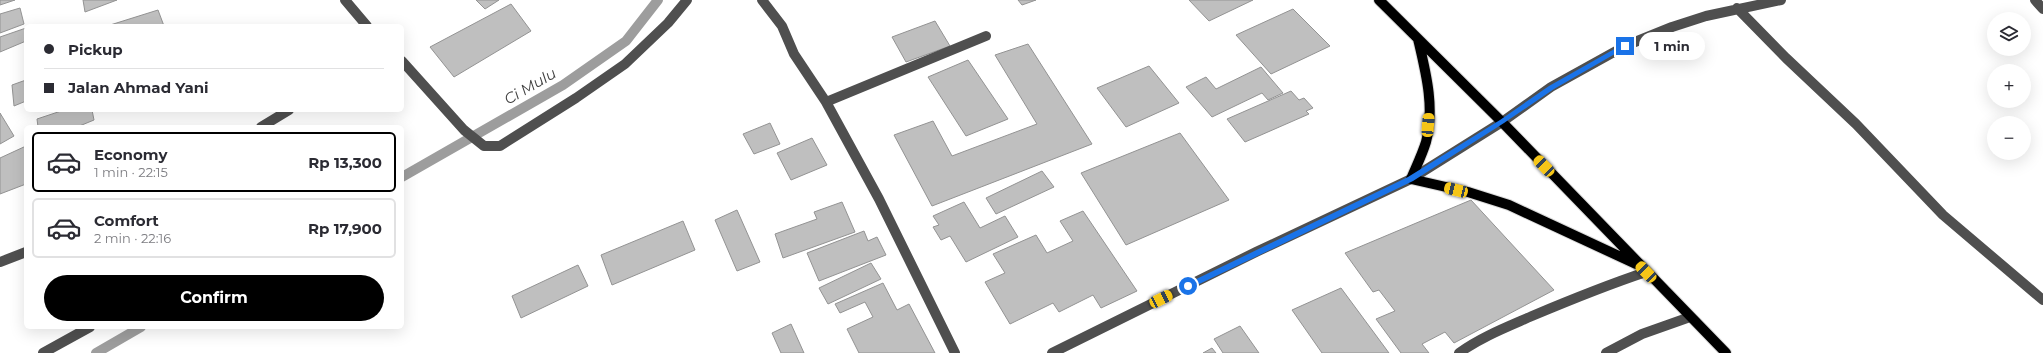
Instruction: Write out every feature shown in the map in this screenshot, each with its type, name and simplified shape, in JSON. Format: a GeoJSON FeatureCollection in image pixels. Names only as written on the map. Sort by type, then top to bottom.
{"type":"FeatureCollection","features":[{"type":"Feature","properties":{"kind":"main road"},"geometry":{"type":"LineString","coordinates":[[1379,0],[1502,122],[1726,353]]}},
{"type":"Feature","properties":{"kind":"main road"},"geometry":{"type":"LineString","coordinates":[[1418,38],[1425,71],[1429,114],[1428,136],[1411,179],[1504,203],[1523,210],[1642,268]]}},
{"type":"Feature","properties":{"kind":"street"},"geometry":{"type":"LineString","coordinates":[[345,0],[365,24]]}},
{"type":"Feature","properties":{"kind":"street"},"geometry":{"type":"LineString","coordinates":[[404,63],[464,130],[484,146],[500,146],[603,81],[625,64],[663,29],[686,0]]}},
{"type":"Feature","properties":{"kind":"street"},"geometry":{"type":"LineString","coordinates":[[762,0],[782,26],[794,54],[826,102],[879,199],[955,353]]}},
{"type":"Feature","properties":{"kind":"street"},"geometry":{"type":"LineString","coordinates":[[1052,353],[1263,249],[1411,179],[1502,122],[1552,87],[1625,46],[1672,27],[1737,8],[1780,0]]}},
{"type":"Feature","properties":{"kind":"street"},"geometry":{"type":"LineString","coordinates":[[2035,0],[2043,9]]}},
{"type":"Feature","properties":{"kind":"street"},"geometry":{"type":"LineString","coordinates":[[1737,8],[1786,58],[1856,124],[1943,214],[2043,300]]}},
{"type":"Feature","properties":{"kind":"street"},"geometry":{"type":"LineString","coordinates":[[826,102],[986,36]]}},
{"type":"Feature","properties":{"kind":"street"},"geometry":{"type":"LineString","coordinates":[[264,125],[286,112]]}},
{"type":"Feature","properties":{"kind":"street"},"geometry":{"type":"LineString","coordinates":[[0,262],[24,253]]}},
{"type":"Feature","properties":{"kind":"street"},"geometry":{"type":"LineString","coordinates":[[1459,353],[1466,347],[1508,327],[1642,268]]}},
{"type":"Feature","properties":{"kind":"street"},"geometry":{"type":"LineString","coordinates":[[1606,353],[1642,334],[1690,317]]}},
{"type":"Feature","properties":{"kind":"street"},"geometry":{"type":"LineString","coordinates":[[43,353],[86,329]]}},
{"type":"Feature","properties":{"kind":"building"},"geometry":{"type":"Polygon","coordinates":[[[0,0],[15,0],[0,5],[0,0]]]}},
{"type":"Feature","properties":{"kind":"building"},"geometry":{"type":"Polygon","coordinates":[[[83,0],[117,0],[85,12],[83,0]]]}},
{"type":"Feature","properties":{"kind":"building"},"geometry":{"type":"Polygon","coordinates":[[[476,0],[499,0],[485,9],[476,0]]]}},
{"type":"Feature","properties":{"kind":"building"},"geometry":{"type":"Polygon","coordinates":[[[1018,0],[1036,0],[1022,5],[1018,0]]]}},
{"type":"Feature","properties":{"kind":"building"},"geometry":{"type":"Polygon","coordinates":[[[1189,0],[1253,0],[1209,21],[1189,0]]]}},
{"type":"Feature","properties":{"kind":"building"},"geometry":{"type":"Polygon","coordinates":[[[511,4],[531,31],[454,77],[430,47],[511,4]]]}},
{"type":"Feature","properties":{"kind":"building"},"geometry":{"type":"Polygon","coordinates":[[[20,8],[24,24],[0,33],[0,14],[20,8]]]}},
{"type":"Feature","properties":{"kind":"building"},"geometry":{"type":"Polygon","coordinates":[[[1293,9],[1330,46],[1271,74],[1236,35],[1293,9]]]}},
{"type":"Feature","properties":{"kind":"building"},"geometry":{"type":"Polygon","coordinates":[[[158,10],[163,24],[113,24],[158,10]]]}},
{"type":"Feature","properties":{"kind":"building"},"geometry":{"type":"Polygon","coordinates":[[[935,21],[950,46],[906,62],[892,37],[935,21]]]}},
{"type":"Feature","properties":{"kind":"building"},"geometry":{"type":"Polygon","coordinates":[[[24,29],[24,42],[0,52],[0,37],[24,29]]]}},
{"type":"Feature","properties":{"kind":"building"},"geometry":{"type":"Polygon","coordinates":[[[1028,44],[1092,144],[932,206],[894,135],[933,121],[952,156],[1037,124],[995,55],[1028,44]]]}},
{"type":"Feature","properties":{"kind":"building"},"geometry":{"type":"Polygon","coordinates":[[[968,60],[1008,119],[966,136],[928,77],[968,60]]]}},
{"type":"Feature","properties":{"kind":"building"},"geometry":{"type":"Polygon","coordinates":[[[1149,66],[1179,103],[1126,127],[1097,88],[1149,66]]]}},
{"type":"Feature","properties":{"kind":"building"},"geometry":{"type":"Polygon","coordinates":[[[1261,67],[1283,93],[1268,100],[1262,93],[1212,117],[1186,87],[1206,77],[1216,89],[1261,67]]]}},
{"type":"Feature","properties":{"kind":"building"},"geometry":{"type":"Polygon","coordinates":[[[24,81],[24,102],[14,106],[12,85],[24,81]]]}},
{"type":"Feature","properties":{"kind":"building"},"geometry":{"type":"Polygon","coordinates":[[[1291,91],[1299,100],[1304,98],[1313,108],[1306,111],[1309,114],[1245,142],[1227,119],[1291,91]]]}},
{"type":"Feature","properties":{"kind":"building"},"geometry":{"type":"Polygon","coordinates":[[[58,112],[92,112],[94,120],[82,125],[38,125],[37,119],[58,112]]]}},
{"type":"Feature","properties":{"kind":"building"},"geometry":{"type":"Polygon","coordinates":[[[0,113],[14,136],[0,144],[0,113]]]}},
{"type":"Feature","properties":{"kind":"building"},"geometry":{"type":"Polygon","coordinates":[[[770,123],[780,144],[754,154],[743,134],[770,123]]]}},
{"type":"Feature","properties":{"kind":"building"},"geometry":{"type":"Polygon","coordinates":[[[1180,133],[1229,200],[1126,245],[1081,173],[1180,133]]]}},
{"type":"Feature","properties":{"kind":"building"},"geometry":{"type":"Polygon","coordinates":[[[812,138],[827,165],[791,180],[777,153],[812,138]]]}},
{"type":"Feature","properties":{"kind":"building"},"geometry":{"type":"Polygon","coordinates":[[[24,147],[24,185],[0,194],[0,158],[24,147]]]}},
{"type":"Feature","properties":{"kind":"building"},"geometry":{"type":"Polygon","coordinates":[[[1042,171],[1054,187],[996,214],[986,198],[1042,171]]]}},
{"type":"Feature","properties":{"kind":"building"},"geometry":{"type":"Polygon","coordinates":[[[1471,200],[1554,290],[1454,343],[1445,332],[1422,344],[1429,353],[1401,353],[1376,319],[1395,311],[1379,290],[1373,292],[1345,253],[1471,200]]]}},
{"type":"Feature","properties":{"kind":"building"},"geometry":{"type":"Polygon","coordinates":[[[842,202],[855,232],[783,258],[775,234],[817,219],[814,212],[842,202]]]}},
{"type":"Feature","properties":{"kind":"building"},"geometry":{"type":"Polygon","coordinates":[[[964,202],[980,228],[1005,216],[1018,237],[966,262],[950,236],[941,240],[933,227],[939,225],[933,216],[964,202]]]}},
{"type":"Feature","properties":{"kind":"building"},"geometry":{"type":"Polygon","coordinates":[[[737,210],[760,262],[737,271],[715,220],[737,210]]]}},
{"type":"Feature","properties":{"kind":"building"},"geometry":{"type":"Polygon","coordinates":[[[1083,211],[1137,291],[1101,308],[1093,295],[1059,312],[1053,303],[1010,324],[985,282],[1005,273],[993,254],[1036,235],[1047,253],[1073,241],[1060,221],[1083,211]]]}},
{"type":"Feature","properties":{"kind":"building"},"geometry":{"type":"Polygon","coordinates":[[[683,221],[695,250],[612,285],[601,255],[683,221]]]}},
{"type":"Feature","properties":{"kind":"building"},"geometry":{"type":"Polygon","coordinates":[[[864,231],[868,241],[877,237],[886,255],[819,281],[807,253],[864,231]]]}},
{"type":"Feature","properties":{"kind":"building"},"geometry":{"type":"Polygon","coordinates":[[[871,263],[881,279],[828,304],[819,288],[871,263]]]}},
{"type":"Feature","properties":{"kind":"building"},"geometry":{"type":"Polygon","coordinates":[[[578,265],[588,286],[521,318],[512,296],[578,265]]]}},
{"type":"Feature","properties":{"kind":"building"},"geometry":{"type":"Polygon","coordinates":[[[883,283],[897,310],[909,304],[935,353],[859,353],[847,329],[873,317],[865,302],[840,313],[835,304],[883,283]]]}},
{"type":"Feature","properties":{"kind":"building"},"geometry":{"type":"Polygon","coordinates":[[[1341,288],[1389,353],[1322,353],[1292,310],[1341,288]]]}},
{"type":"Feature","properties":{"kind":"building"},"geometry":{"type":"Polygon","coordinates":[[[791,324],[804,353],[781,353],[772,333],[791,324]]]}},
{"type":"Feature","properties":{"kind":"building"},"geometry":{"type":"Polygon","coordinates":[[[1240,326],[1259,353],[1223,353],[1214,339],[1240,326]]]}},
{"type":"Feature","properties":{"kind":"building"},"geometry":{"type":"Polygon","coordinates":[[[1212,348],[1216,353],[1203,353],[1212,348]]]}},
{"type":"Feature","properties":{"kind":"waterway","name":"Ci Mulu"},"geometry":{"type":"LineString","coordinates":[[404,176],[563,85],[626,41],[658,0]]}},
{"type":"Feature","properties":{"kind":"waterway","name":"Ci Mulu"},"geometry":{"type":"LineString","coordinates":[[96,353],[138,329]]}},
{"type":"Feature","properties":{"kind":"route"},"geometry":{"type":"LineString","coordinates":[[1188,286],[1256,252],[1411,179],[1502,122],[1552,87],[1600,58],[1625,46]]}}]}
